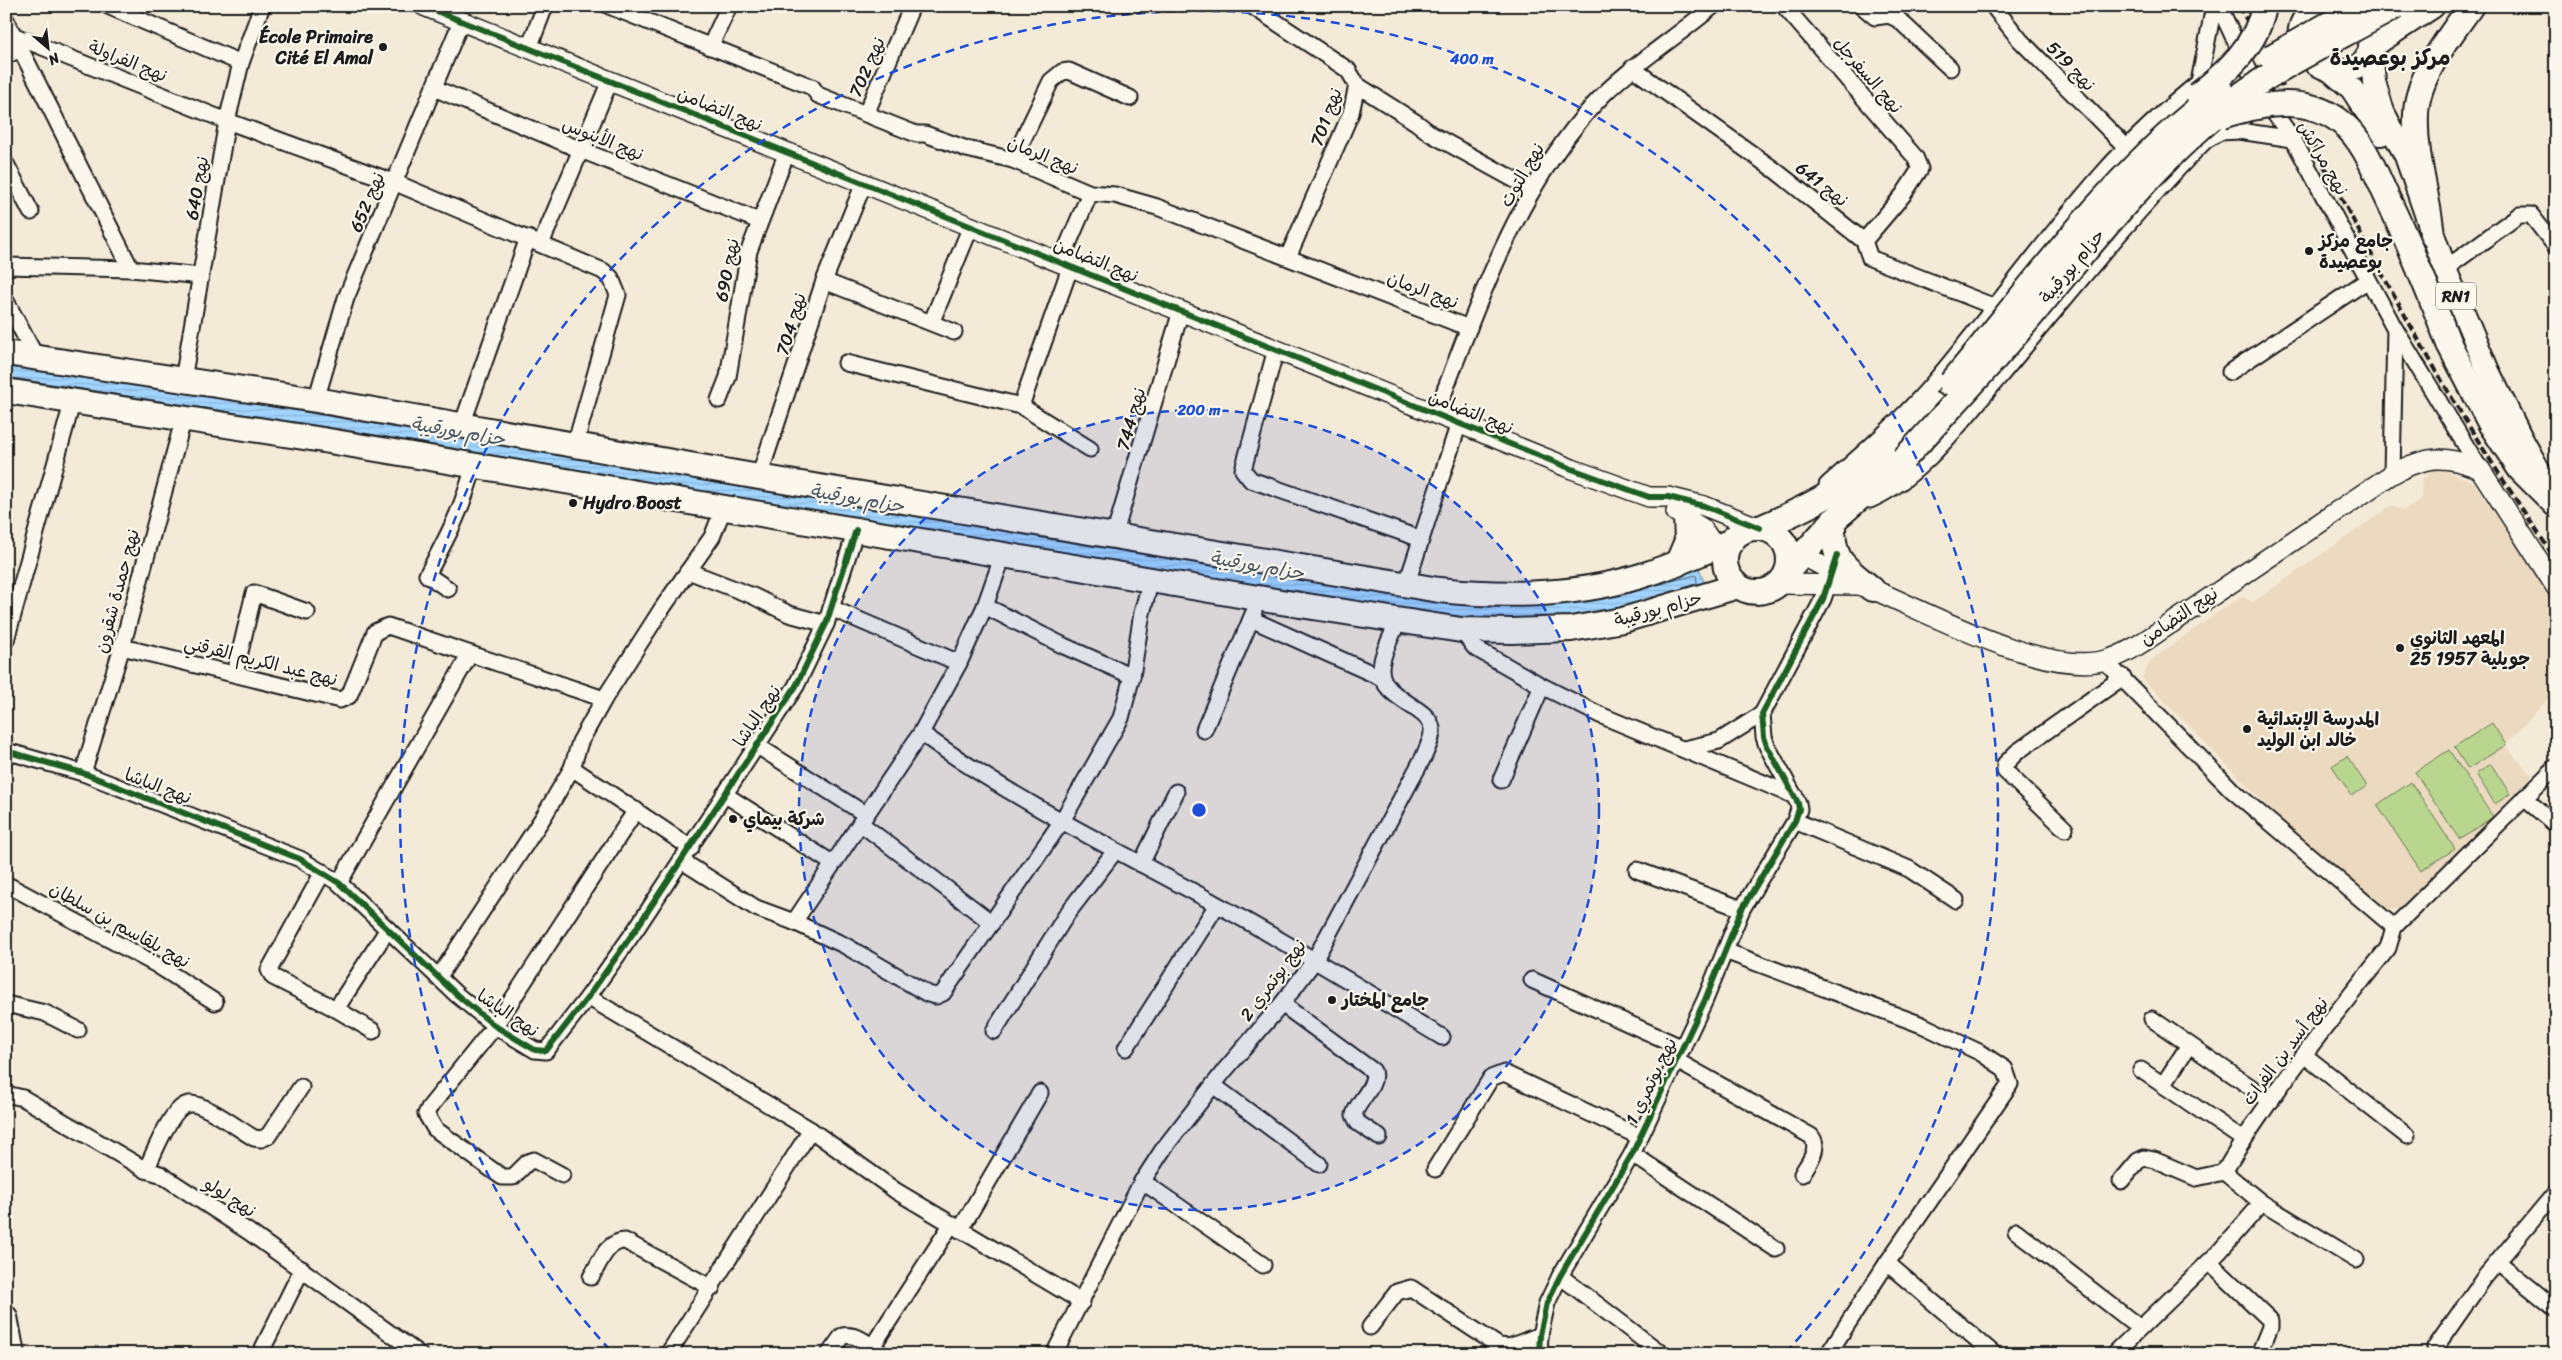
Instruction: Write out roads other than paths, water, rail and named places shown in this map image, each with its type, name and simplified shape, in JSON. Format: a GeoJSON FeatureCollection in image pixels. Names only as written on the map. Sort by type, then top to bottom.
{"type":"FeatureCollection","features":[{"type":"Feature","properties":{"kind":"highway"},"geometry":{"type":"LineString","coordinates":[[2152,147],[2167,122],[2211,85],[2243,53],[2253,38],[2264,6]]}},
{"type":"Feature","properties":{"kind":"highway","name":"حزام بورقيبة"},"geometry":{"type":"LineString","coordinates":[[1760,528],[1836,491],[1873,465],[1934,405],[2066,245],[2152,147],[2188,115],[2233,81],[2360,6]]}},
{"type":"Feature","properties":{"kind":"highway","name":"حزام بورقيبة"},"geometry":{"type":"LineString","coordinates":[[1789,564],[1841,514],[1904,459],[2012,339],[2133,194],[2170,154],[2214,126],[2225,106],[2269,77],[2396,6]]}},
{"type":"Feature","properties":{"kind":"highway"},"geometry":{"type":"LineString","coordinates":[[2371,46],[2432,6]]}},
{"type":"Feature","properties":{"kind":"highway"},"geometry":{"type":"LineString","coordinates":[[2432,235],[2429,207],[2420,166],[2416,113],[2421,93],[2435,58],[2471,6]]}},
{"type":"Feature","properties":{"kind":"highway"},"geometry":{"type":"LineString","coordinates":[[2214,126],[2244,109],[2286,103],[2304,105],[2341,122],[2367,154],[2422,272],[2449,344],[2491,425],[2520,469],[2556,505]]}},
{"type":"Feature","properties":{"kind":"highway","name":"حزام بورقيبة"},"geometry":{"type":"LineString","coordinates":[[6,353],[316,400],[759,478],[1406,586],[1498,594],[1556,592],[1620,582],[1724,550]]}},
{"type":"Feature","properties":{"kind":"highway","name":"حزام بورقيبة"},"geometry":{"type":"LineString","coordinates":[[6,390],[184,417],[724,506],[1151,580],[1255,609],[1398,621],[1460,630],[1571,629],[1623,620],[1738,586]]}},
{"type":"Feature","properties":{"kind":"highway"},"geometry":{"type":"LineString","coordinates":[[1841,514],[1833,544],[1832,570],[1846,568],[1865,587]]}},
{"type":"Feature","properties":{"kind":"highway"},"geometry":{"type":"LineString","coordinates":[[1677,564],[1687,541],[1686,517]]}},
{"type":"Feature","properties":{"kind":"highway"},"geometry":{"type":"LineString","coordinates":[[1760,528],[1778,535],[1789,564],[1768,591],[1759,592],[1750,591],[1738,586],[1728,574],[1724,550],[1746,530],[1760,528]]}},
{"type":"Feature","properties":{"kind":"main road","name":"RN1"},"geometry":{"type":"LineString","coordinates":[[2296,6],[2301,42],[2308,58],[2315,64],[2331,71],[2352,89],[2397,162],[2414,184]]}},
{"type":"Feature","properties":{"kind":"main road"},"geometry":{"type":"LineString","coordinates":[[2300,33],[2303,22],[2316,6]]}},
{"type":"Feature","properties":{"kind":"main road","name":"RN1"},"geometry":{"type":"LineString","coordinates":[[2360,6],[2370,20],[2373,37],[2371,46],[2374,82],[2383,112],[2406,156],[2414,184],[2445,269],[2488,371],[2521,438],[2556,500]]}},
{"type":"Feature","properties":{"kind":"main road"},"geometry":{"type":"LineString","coordinates":[[2331,71],[2351,68],[2360,63],[2371,46]]}},
{"type":"Feature","properties":{"kind":"main road"},"geometry":{"type":"LineString","coordinates":[[6,1317],[13,1354]]}},
{"type":"Feature","properties":{"kind":"street"},"geometry":{"type":"LineString","coordinates":[[108,6],[242,63]]}},
{"type":"Feature","properties":{"kind":"street","name":"نهج 640"},"geometry":{"type":"LineString","coordinates":[[183,380],[227,121],[242,63],[262,6]]}},
{"type":"Feature","properties":{"kind":"street","name":"نهج التضامن"},"geometry":{"type":"LineString","coordinates":[[424,6],[1572,468],[1650,496],[1668,497],[1704,506],[1760,528]]}},
{"type":"Feature","properties":{"kind":"street"},"geometry":{"type":"LineString","coordinates":[[529,48],[545,6]]}},
{"type":"Feature","properties":{"kind":"street","name":"نهج الرمان"},"geometry":{"type":"LineString","coordinates":[[609,6],[645,13],[710,47],[812,87],[818,95],[916,134],[925,134],[967,149],[1013,160],[1090,193],[1115,195],[1157,207],[1469,328]]}},
{"type":"Feature","properties":{"kind":"street"},"geometry":{"type":"LineString","coordinates":[[710,47],[729,6]]}},
{"type":"Feature","properties":{"kind":"street","name":"نهج 702"},"geometry":{"type":"LineString","coordinates":[[866,114],[912,6]]}},
{"type":"Feature","properties":{"kind":"street","name":"نهج 701"},"geometry":{"type":"LineString","coordinates":[[1252,6],[1348,70],[1357,85],[1351,113],[1288,257]]}},
{"type":"Feature","properties":{"kind":"street","name":"نهج التوت"},"geometry":{"type":"LineString","coordinates":[[1436,414],[1495,266],[1532,190],[1552,156],[1584,116],[1632,68],[1713,6]]}},
{"type":"Feature","properties":{"kind":"street","name":"نهج السفرجل"},"geometry":{"type":"LineString","coordinates":[[1784,6],[1915,157],[1920,169],[1902,195],[1864,241]]}},
{"type":"Feature","properties":{"kind":"street"},"geometry":{"type":"LineString","coordinates":[[1862,6],[1875,17],[1889,15],[1899,20],[1950,68]]}},
{"type":"Feature","properties":{"kind":"street","name":"نهج 519"},"geometry":{"type":"LineString","coordinates":[[1993,6],[2020,40],[2127,148]]}},
{"type":"Feature","properties":{"kind":"street"},"geometry":{"type":"LineString","coordinates":[[2199,82],[2214,6]]}},
{"type":"Feature","properties":{"kind":"street","name":"نهج مراكش"},"geometry":{"type":"LineString","coordinates":[[2219,6],[2259,92],[2293,139],[2368,280],[2480,469]]}},
{"type":"Feature","properties":{"kind":"street"},"geometry":{"type":"LineString","coordinates":[[6,20],[131,269]]}},
{"type":"Feature","properties":{"kind":"street","name":"نهج 652"},"geometry":{"type":"LineString","coordinates":[[316,400],[346,298],[396,183],[461,22]]}},
{"type":"Feature","properties":{"kind":"street"},"geometry":{"type":"LineString","coordinates":[[6,56],[18,43]]}},
{"type":"Feature","properties":{"kind":"street","name":"نهج الفراولة"},"geometry":{"type":"LineString","coordinates":[[18,43],[396,183],[603,271],[610,278],[618,295],[575,445]]}},
{"type":"Feature","properties":{"kind":"street"},"geometry":{"type":"LineString","coordinates":[[1806,507],[1927,390],[1996,307],[2053,232],[2127,148],[2199,82],[2240,51]]}},
{"type":"Feature","properties":{"kind":"street","name":"نهج 641"},"geometry":{"type":"LineString","coordinates":[[1632,68],[1776,171],[1864,241],[1870,258],[1996,307]]}},
{"type":"Feature","properties":{"kind":"street"},"geometry":{"type":"LineString","coordinates":[[1013,160],[1051,81],[1062,72],[1069,71],[1130,98]]}},
{"type":"Feature","properties":{"kind":"street"},"geometry":{"type":"LineString","coordinates":[[462,425],[534,241],[581,150],[610,80]]}},
{"type":"Feature","properties":{"kind":"street"},"geometry":{"type":"LineString","coordinates":[[1357,85],[1431,134],[1532,190]]}},
{"type":"Feature","properties":{"kind":"street","name":"نهج الأبنوس"},"geometry":{"type":"LineString","coordinates":[[434,88],[581,150],[759,221]]}},
{"type":"Feature","properties":{"kind":"street"},"geometry":{"type":"LineString","coordinates":[[1841,514],[1899,482],[1939,446],[2145,204],[2206,140],[2214,126],[2273,112]]}},
{"type":"Feature","properties":{"kind":"street"},"geometry":{"type":"LineString","coordinates":[[2214,126],[2293,139]]}},
{"type":"Feature","properties":{"kind":"street","name":"نهج 690"},"geometry":{"type":"LineString","coordinates":[[719,400],[728,378],[749,251],[787,152]]}},
{"type":"Feature","properties":{"kind":"street"},"geometry":{"type":"LineString","coordinates":[[6,164],[31,212]]}},
{"type":"Feature","properties":{"kind":"street","name":"نهج 704"},"geometry":{"type":"LineString","coordinates":[[759,478],[824,281],[864,183]]}},
{"type":"Feature","properties":{"kind":"street"},"geometry":{"type":"LineString","coordinates":[[1021,406],[1090,193]]}},
{"type":"Feature","properties":{"kind":"street"},"geometry":{"type":"LineString","coordinates":[[2445,269],[2519,215],[2531,215],[2556,247]]}},
{"type":"Feature","properties":{"kind":"street"},"geometry":{"type":"LineString","coordinates":[[932,321],[971,226]]}},
{"type":"Feature","properties":{"kind":"street"},"geometry":{"type":"LineString","coordinates":[[6,266],[131,269],[201,276]]}},
{"type":"Feature","properties":{"kind":"street"},"geometry":{"type":"LineString","coordinates":[[2230,372],[2368,280]]}},
{"type":"Feature","properties":{"kind":"street"},"geometry":{"type":"LineString","coordinates":[[824,281],[932,321],[954,332]]}},
{"type":"Feature","properties":{"kind":"street"},"geometry":{"type":"LineString","coordinates":[[6,301],[36,357]]}},
{"type":"Feature","properties":{"kind":"street","name":"نهج 744"},"geometry":{"type":"LineString","coordinates":[[1114,536],[1144,442],[1181,311]]}},
{"type":"Feature","properties":{"kind":"street"},"geometry":{"type":"LineString","coordinates":[[2392,474],[2396,329]]}},
{"type":"Feature","properties":{"kind":"street"},"geometry":{"type":"LineString","coordinates":[[1276,349],[1243,470],[1251,480],[1421,539]]}},
{"type":"Feature","properties":{"kind":"street"},"geometry":{"type":"LineString","coordinates":[[846,363],[1021,406],[1090,449]]}},
{"type":"Feature","properties":{"kind":"street"},"geometry":{"type":"LineString","coordinates":[[6,640],[73,400]]}},
{"type":"Feature","properties":{"kind":"street","name":"نهج حمدة شقرون"},"geometry":{"type":"LineString","coordinates":[[83,773],[122,647],[184,417]]}},
{"type":"Feature","properties":{"kind":"street"},"geometry":{"type":"LineString","coordinates":[[1406,586],[1458,423]]}},
{"type":"Feature","properties":{"kind":"street","name":"نهج التضامن"},"geometry":{"type":"LineString","coordinates":[[1865,587],[2018,652],[2049,660],[2105,661],[2135,646],[2172,623],[2392,474],[2418,461],[2432,458],[2462,461],[2480,469]]}},
{"type":"Feature","properties":{"kind":"street"},"geometry":{"type":"LineString","coordinates":[[448,589],[427,575],[456,521],[474,465]]}},
{"type":"Feature","properties":{"kind":"street"},"geometry":{"type":"LineString","coordinates":[[2480,469],[2556,587]]}},
{"type":"Feature","properties":{"kind":"street","name":"نهج التضامن"},"geometry":{"type":"LineString","coordinates":[[1650,496],[1659,504],[1686,517],[1702,528],[1724,550]]}},
{"type":"Feature","properties":{"kind":"street"},"geometry":{"type":"LineString","coordinates":[[438,978],[496,892],[572,768],[580,742],[604,699],[712,537],[724,506]]}},
{"type":"Feature","properties":{"kind":"street","name":"نهج الباشا"},"geometry":{"type":"LineString","coordinates":[[6,751],[83,773],[275,847],[323,872],[339,883],[438,978],[495,1026],[535,1050],[546,1051],[588,997],[691,848],[724,794],[796,686],[826,624],[856,530]]}},
{"type":"Feature","properties":{"kind":"street"},"geometry":{"type":"LineString","coordinates":[[794,922],[921,733],[959,663],[985,606],[1003,555]]}},
{"type":"Feature","properties":{"kind":"street"},"geometry":{"type":"LineString","coordinates":[[1789,564],[1832,570]]}},
{"type":"Feature","properties":{"kind":"street"},"geometry":{"type":"LineString","coordinates":[[1789,564],[1832,570]]}},
{"type":"Feature","properties":{"kind":"street"},"geometry":{"type":"LineString","coordinates":[[1683,749],[1719,741],[1737,732],[1762,714],[1823,599],[1832,570]]}},
{"type":"Feature","properties":{"kind":"street"},"geometry":{"type":"LineString","coordinates":[[688,571],[753,596],[789,614],[826,624]]}},
{"type":"Feature","properties":{"kind":"street"},"geometry":{"type":"LineString","coordinates":[[682,861],[756,908],[794,922],[844,945],[898,978],[928,994],[936,996],[948,988],[1062,821],[1120,718],[1132,676],[1142,613],[1151,580]]}},
{"type":"Feature","properties":{"kind":"street"},"geometry":{"type":"LineString","coordinates":[[235,673],[254,593],[307,612]]}},
{"type":"Feature","properties":{"kind":"street"},"geometry":{"type":"LineString","coordinates":[[985,606],[1064,646],[1132,676]]}},
{"type":"Feature","properties":{"kind":"street"},"geometry":{"type":"LineString","coordinates":[[831,608],[959,663]]}},
{"type":"Feature","properties":{"kind":"street"},"geometry":{"type":"LineString","coordinates":[[1204,730],[1255,609],[1382,678]]}},
{"type":"Feature","properties":{"kind":"street"},"geometry":{"type":"LineString","coordinates":[[1382,678],[1381,667],[1398,621]]}},
{"type":"Feature","properties":{"kind":"street","name":"نهج عبد الكريم القرقني"},"geometry":{"type":"LineString","coordinates":[[122,647],[340,700],[349,696],[375,632],[388,626],[604,699]]}},
{"type":"Feature","properties":{"kind":"street"},"geometry":{"type":"LineString","coordinates":[[1460,630],[1475,648],[1542,686],[1600,715],[1795,796]]}},
{"type":"Feature","properties":{"kind":"street"},"geometry":{"type":"LineString","coordinates":[[339,883],[470,654]]}},
{"type":"Feature","properties":{"kind":"street"},"geometry":{"type":"LineString","coordinates":[[2105,661],[2232,790],[2394,927]]}},
{"type":"Feature","properties":{"kind":"street"},"geometry":{"type":"LineString","coordinates":[[2065,829],[2005,771],[2005,764],[2017,752],[2122,677]]}},
{"type":"Feature","properties":{"kind":"street","name":"نهج بوتمري 2"},"geometry":{"type":"LineString","coordinates":[[1054,1354],[1142,1181],[1164,1148],[1213,1085],[1282,1004],[1314,961],[1424,756],[1432,727],[1418,711],[1396,695],[1382,678]]}},
{"type":"Feature","properties":{"kind":"street"},"geometry":{"type":"LineString","coordinates":[[1501,780],[1542,686]]}},
{"type":"Feature","properties":{"kind":"street"},"geometry":{"type":"LineString","coordinates":[[1762,714],[1764,737],[1767,746],[1795,796],[1799,809],[1795,821],[1909,869],[1956,900]]}},
{"type":"Feature","properties":{"kind":"street"},"geometry":{"type":"LineString","coordinates":[[921,733],[951,756],[1062,821],[1217,905],[1442,1037]]}},
{"type":"Feature","properties":{"kind":"street"},"geometry":{"type":"LineString","coordinates":[[756,745],[862,819],[992,923]]}},
{"type":"Feature","properties":{"kind":"street","name":"نهج أسد بن الفرات"},"geometry":{"type":"LineString","coordinates":[[2224,1172],[2244,1140],[2304,1055],[2388,948],[2394,927],[2556,767]]}},
{"type":"Feature","properties":{"kind":"street"},"geometry":{"type":"LineString","coordinates":[[572,768],[691,848]]}},
{"type":"Feature","properties":{"kind":"street"},"geometry":{"type":"LineString","coordinates":[[1141,864],[1176,792]]}},
{"type":"Feature","properties":{"kind":"street"},"geometry":{"type":"LineString","coordinates":[[724,794],[832,863]]}},
{"type":"Feature","properties":{"kind":"street"},"geometry":{"type":"LineString","coordinates":[[2524,798],[2556,825]]}},
{"type":"Feature","properties":{"kind":"street"},"geometry":{"type":"LineString","coordinates":[[562,1175],[534,1160],[528,1162],[513,1177],[502,1177],[435,1130],[428,1121],[426,1114],[495,1026],[636,810]]}},
{"type":"Feature","properties":{"kind":"street","name":"نهج بوتمري 1"},"geometry":{"type":"LineString","coordinates":[[1539,1354],[1540,1336],[1547,1304],[1560,1276],[1632,1154],[1680,1054],[1742,909],[1795,821]]}},
{"type":"Feature","properties":{"kind":"street"},"geometry":{"type":"LineString","coordinates":[[994,1031],[1067,914],[1115,851]]}},
{"type":"Feature","properties":{"kind":"street"},"geometry":{"type":"LineString","coordinates":[[1637,870],[1742,909]]}},
{"type":"Feature","properties":{"kind":"street"},"geometry":{"type":"LineString","coordinates":[[323,872],[269,970],[273,977],[336,1009],[373,1031]]}},
{"type":"Feature","properties":{"kind":"street","name":"نهج بلقاسم بن سلطان"},"geometry":{"type":"LineString","coordinates":[[6,884],[158,965],[215,1002]]}},
{"type":"Feature","properties":{"kind":"street"},"geometry":{"type":"LineString","coordinates":[[1126,1048],[1217,905]]}},
{"type":"Feature","properties":{"kind":"street"},"geometry":{"type":"LineString","coordinates":[[336,1009],[388,929]]}},
{"type":"Feature","properties":{"kind":"street"},"geometry":{"type":"LineString","coordinates":[[1725,951],[1922,1025],[1981,1053],[2005,1069],[2010,1084],[1887,1263],[1828,1354]]}},
{"type":"Feature","properties":{"kind":"street"},"geometry":{"type":"LineString","coordinates":[[1532,980],[1680,1054],[1811,1136],[1816,1141],[1816,1148],[1802,1174]]}},
{"type":"Feature","properties":{"kind":"street"},"geometry":{"type":"LineString","coordinates":[[588,997],[811,1130],[896,1191],[1082,1302]]}},
{"type":"Feature","properties":{"kind":"street"},"geometry":{"type":"LineString","coordinates":[[6,1004],[45,1013],[78,1030]]}},
{"type":"Feature","properties":{"kind":"street"},"geometry":{"type":"LineString","coordinates":[[1282,1004],[1373,1071],[1374,1080],[1360,1101],[1354,1115],[1358,1123],[1379,1138]]}},
{"type":"Feature","properties":{"kind":"street"},"geometry":{"type":"LineString","coordinates":[[2152,1019],[2271,1101]]}},
{"type":"Feature","properties":{"kind":"street"},"geometry":{"type":"LineString","coordinates":[[2163,1085],[2189,1045]]}},
{"type":"Feature","properties":{"kind":"street"},"geometry":{"type":"LineString","coordinates":[[2304,1055],[2407,1136]]}},
{"type":"Feature","properties":{"kind":"street"},"geometry":{"type":"LineString","coordinates":[[2141,1070],[2244,1140]]}},
{"type":"Feature","properties":{"kind":"street"},"geometry":{"type":"LineString","coordinates":[[1434,1168],[1491,1078],[1504,1073],[1640,1137]]}},
{"type":"Feature","properties":{"kind":"street"},"geometry":{"type":"LineString","coordinates":[[1213,1085],[1319,1164]]}},
{"type":"Feature","properties":{"kind":"street"},"geometry":{"type":"LineString","coordinates":[[146,1170],[171,1118],[182,1106],[190,1103],[202,1107],[254,1138],[261,1140],[268,1136],[301,1087]]}},
{"type":"Feature","properties":{"kind":"street"},"geometry":{"type":"LineString","coordinates":[[829,1354],[842,1336],[850,1335],[877,1350],[1040,1093]]}},
{"type":"Feature","properties":{"kind":"street","name":"نهج لولو"},"geometry":{"type":"LineString","coordinates":[[6,1094],[23,1098],[146,1170],[160,1174],[302,1269],[419,1354]]}},
{"type":"Feature","properties":{"kind":"street"},"geometry":{"type":"LineString","coordinates":[[668,1354],[712,1288],[811,1130]]}},
{"type":"Feature","properties":{"kind":"street"},"geometry":{"type":"LineString","coordinates":[[1632,1154],[1776,1249]]}},
{"type":"Feature","properties":{"kind":"street"},"geometry":{"type":"LineString","coordinates":[[2121,1182],[2138,1161],[2144,1158],[2154,1160],[2196,1178],[2224,1172],[2262,1203],[2356,1260]]}},
{"type":"Feature","properties":{"kind":"street"},"geometry":{"type":"LineString","coordinates":[[1142,1181],[1263,1265]]}},
{"type":"Feature","properties":{"kind":"street"},"geometry":{"type":"LineString","coordinates":[[2435,1348],[2498,1262],[2556,1192]]}},
{"type":"Feature","properties":{"kind":"street"},"geometry":{"type":"LineString","coordinates":[[2114,1354],[2208,1262],[2262,1203]]}},
{"type":"Feature","properties":{"kind":"street"},"geometry":{"type":"LineString","coordinates":[[2016,1231],[2140,1328]]}},
{"type":"Feature","properties":{"kind":"street"},"geometry":{"type":"LineString","coordinates":[[591,1278],[608,1248],[617,1241],[625,1241],[712,1288]]}},
{"type":"Feature","properties":{"kind":"street"},"geometry":{"type":"LineString","coordinates":[[2208,1262],[2270,1320],[2270,1328],[2259,1354]]}},
{"type":"Feature","properties":{"kind":"street"},"geometry":{"type":"LineString","coordinates":[[2498,1262],[2556,1309]]}},
{"type":"Feature","properties":{"kind":"street"},"geometry":{"type":"LineString","coordinates":[[1887,1263],[1994,1354]]}},
{"type":"Feature","properties":{"kind":"street"},"geometry":{"type":"LineString","coordinates":[[260,1354],[302,1269]]}},
{"type":"Feature","properties":{"kind":"street"},"geometry":{"type":"LineString","coordinates":[[1560,1276],[1662,1354]]}},
{"type":"Feature","properties":{"kind":"street"},"geometry":{"type":"LineString","coordinates":[[1370,1327],[1397,1292],[1411,1288],[1499,1346],[1509,1347],[1540,1336]]}},
{"type":"Feature","properties":{"kind":"water"},"geometry":{"type":"Polygon","coordinates":[[[6,360],[1432,596],[1665,578],[1699,567],[1705,586],[1612,615],[1482,624],[6,382],[6,360]]]}},
{"type":"Feature","properties":{"kind":"railway"},"geometry":{"type":"LineString","coordinates":[[2239,6],[2411,327],[2480,443],[2556,560]]}},
{"type":"Feature","properties":{"kind":"place","name":"École Primaire Cité El Amal"},"geometry":{"type":"Point","coordinates":[383,47]}},
{"type":"Feature","properties":{"kind":"place","name":"جامع مركز بوعصيدة"},"geometry":{"type":"Point","coordinates":[2309,251]}},
{"type":"Feature","properties":{"kind":"place","name":"Hydro Boost"},"geometry":{"type":"Point","coordinates":[573,503]}},
{"type":"Feature","properties":{"kind":"place","name":"المعهد الثانوي 25 جويلية 1957"},"geometry":{"type":"Point","coordinates":[2400,648]}},
{"type":"Feature","properties":{"kind":"place","name":"المدرسة الإبتدائية خالد ابن الوليد"},"geometry":{"type":"Point","coordinates":[2247,729]}},
{"type":"Feature","properties":{"kind":"place","name":"شركة بيماي"},"geometry":{"type":"Point","coordinates":[733,819]}},
{"type":"Feature","properties":{"kind":"place","name":"جامع المختار"},"geometry":{"type":"Point","coordinates":[1332,1000]}},
{"type":"Feature","properties":{"kind":"district","name":"مركز بوعصيدة"},"geometry":{"type":"Point","coordinates":[2390,57]}}]}
